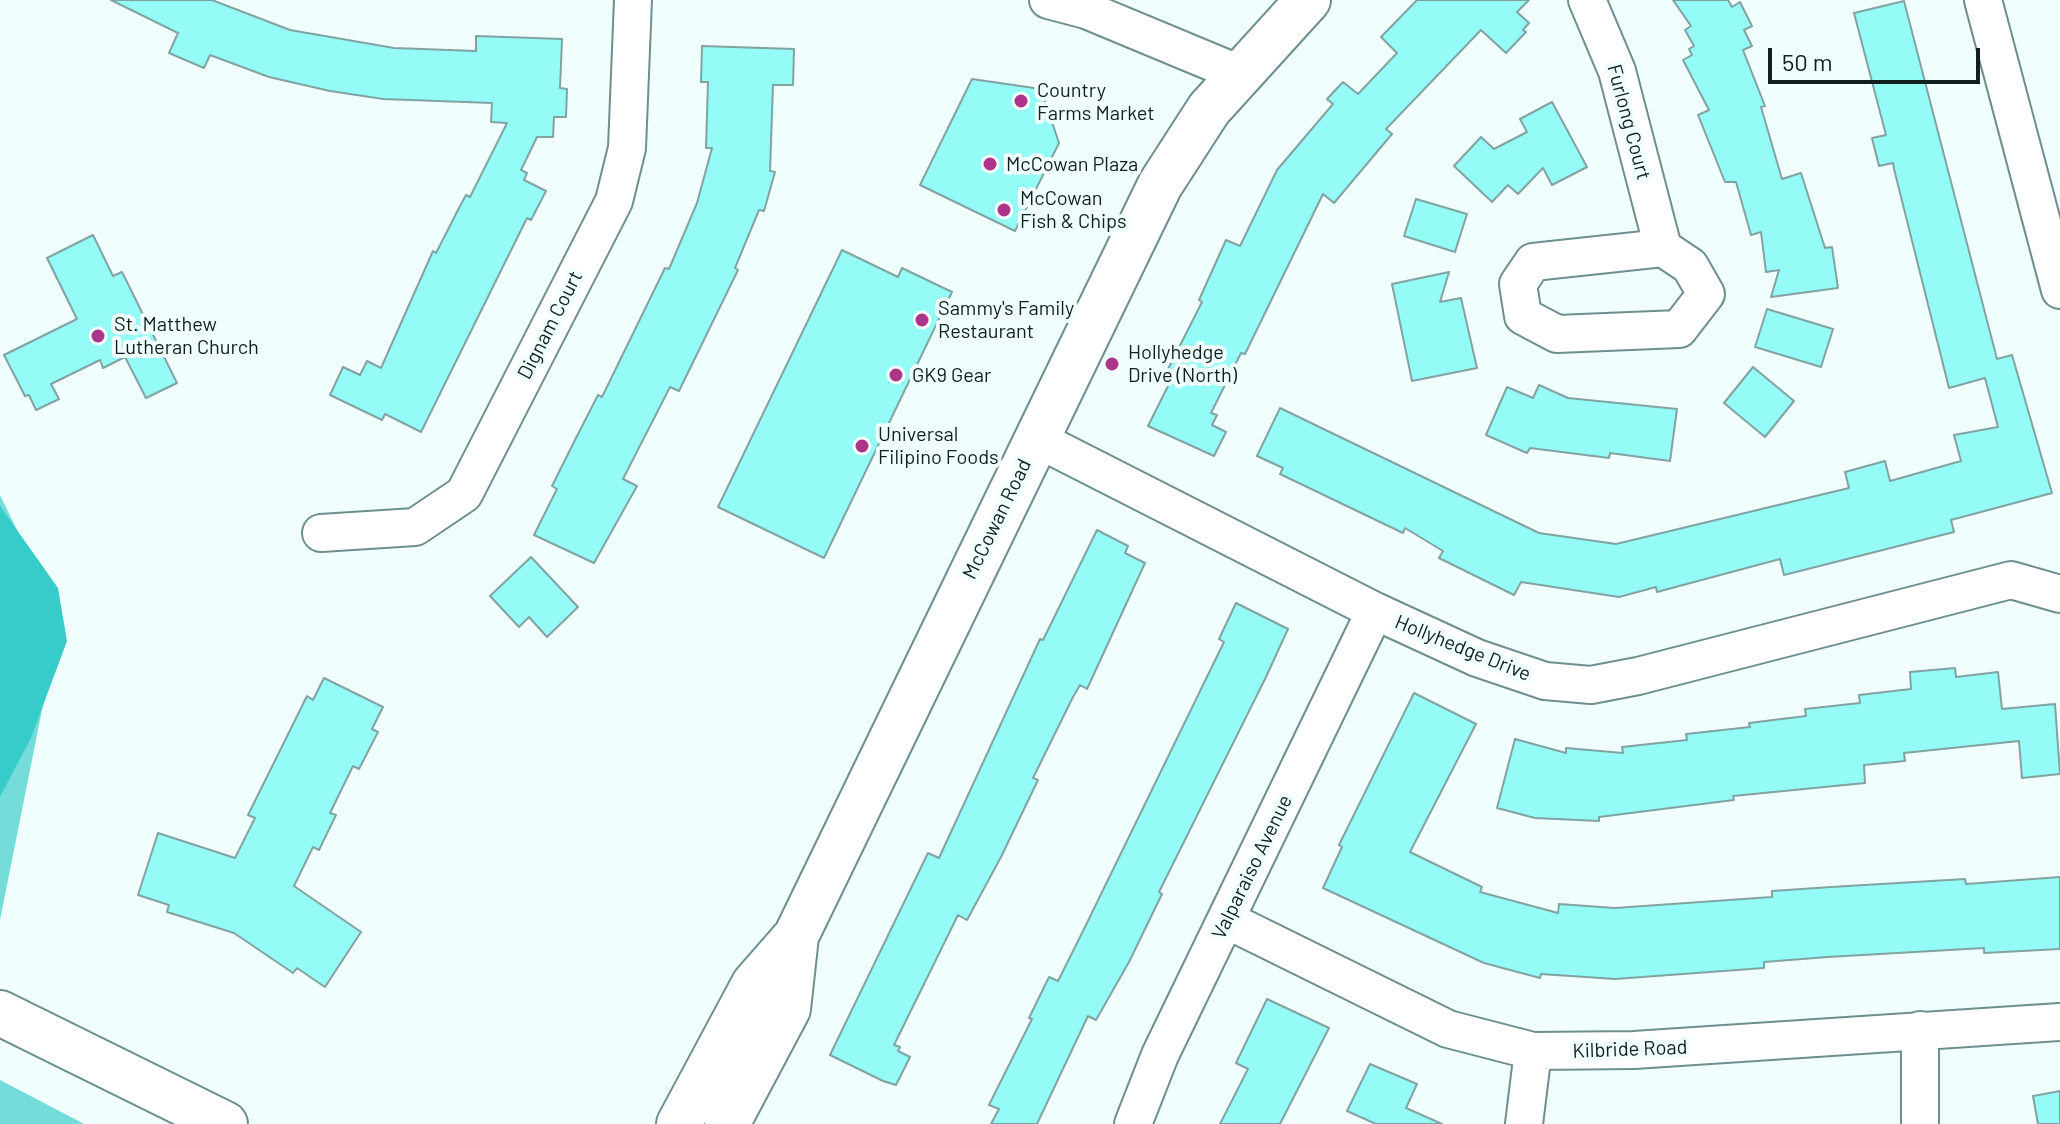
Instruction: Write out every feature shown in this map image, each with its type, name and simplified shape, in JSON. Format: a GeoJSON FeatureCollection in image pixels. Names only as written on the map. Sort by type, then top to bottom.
{"type":"FeatureCollection","features":[{"type":"Feature","properties":{"kind":"main road","name":"McCowan Road"},"geometry":{"type":"LineString","coordinates":[[679,1124],[754,984],[796,936],[1160,185],[1209,109],[1308,0]]}},
{"type":"Feature","properties":{"kind":"main road","name":"McCowan Road"},"geometry":{"type":"LineString","coordinates":[[727,1124],[788,1009],[796,936]]}},
{"type":"Feature","properties":{"kind":"main road"},"geometry":{"type":"LineString","coordinates":[[0,1013],[225,1124]]}},
{"type":"Feature","properties":{"kind":"street","name":"Dignam Court"},"geometry":{"type":"LineString","coordinates":[[321,533],[415,527],[464,494],[614,201],[627,148],[633,0]]}},
{"type":"Feature","properties":{"kind":"street"},"geometry":{"type":"LineString","coordinates":[[1048,0],[1086,10],[1240,74]]}},
{"type":"Feature","properties":{"kind":"street","name":"Furlong Court"},"geometry":{"type":"LineString","coordinates":[[1587,0],[1617,71],[1663,248]]}},
{"type":"Feature","properties":{"kind":"street"},"geometry":{"type":"LineString","coordinates":[[1983,0],[2060,290]]}},
{"type":"Feature","properties":{"kind":"street"},"geometry":{"type":"LineString","coordinates":[[1663,248],[1690,266],[1706,294],[1679,329],[1557,334],[1523,316],[1518,284],[1533,262],[1663,248]]}},
{"type":"Feature","properties":{"kind":"street","name":"Hollyhedge Drive"},"geometry":{"type":"LineString","coordinates":[[1037,439],[1375,611],[1477,658],[1545,681],[1591,685],[1808,634],[2011,580],[2060,594]]}},
{"type":"Feature","properties":{"kind":"street","name":"Valparaiso Avenue"},"geometry":{"type":"LineString","coordinates":[[1133,1124],[1160,1055],[1375,611]]}},
{"type":"Feature","properties":{"kind":"street","name":"Kilbride Road"},"geometry":{"type":"LineString","coordinates":[[1227,920],[1448,1029],[1498,1045],[1533,1051],[1649,1049],[2060,1022]]}},
{"type":"Feature","properties":{"kind":"street"},"geometry":{"type":"LineString","coordinates":[[1920,1030],[1920,1124]]}},
{"type":"Feature","properties":{"kind":"street"},"geometry":{"type":"LineString","coordinates":[[1524,1124],[1533,1051]]}},
{"type":"Feature","properties":{"kind":"shaded area"},"geometry":{"type":"Polygon","coordinates":[[[0,495],[19,534],[48,680],[0,920],[0,495]]]}},
{"type":"Feature","properties":{"kind":"shaded area"},"geometry":{"type":"Polygon","coordinates":[[[0,506],[58,588],[67,641],[31,738],[0,797],[0,506]]]}},
{"type":"Feature","properties":{"kind":"shaded area"},"geometry":{"type":"Polygon","coordinates":[[[0,1080],[69,1116],[84,1124],[0,1124],[0,1080]]]}},
{"type":"Feature","properties":{"kind":"building"},"geometry":{"type":"Polygon","coordinates":[[[111,0],[212,0],[290,30],[394,48],[476,51],[476,36],[562,39],[560,88],[567,89],[566,117],[554,117],[553,137],[537,137],[521,170],[527,173],[524,180],[546,191],[531,220],[527,218],[421,432],[385,414],[382,420],[330,395],[343,367],[360,375],[367,361],[381,368],[433,251],[436,253],[466,195],[470,197],[507,123],[491,122],[492,103],[383,99],[330,91],[269,77],[210,55],[204,68],[169,53],[178,33],[111,0]]]}},
{"type":"Feature","properties":{"kind":"building"},"geometry":{"type":"Polygon","coordinates":[[[1417,0],[1529,0],[1517,12],[1529,23],[1523,30],[1526,32],[1506,53],[1481,30],[1386,129],[1392,134],[1334,203],[1323,194],[1245,354],[1241,353],[1211,413],[1217,415],[1212,425],[1226,432],[1214,456],[1148,426],[1171,380],[1164,377],[1202,302],[1199,300],[1226,240],[1240,246],[1277,170],[1333,104],[1327,99],[1343,82],[1358,94],[1397,53],[1381,37],[1417,0]]]}},
{"type":"Feature","properties":{"kind":"building"},"geometry":{"type":"Polygon","coordinates":[[[1673,0],[1728,0],[1732,7],[1740,2],[1752,26],[1744,30],[1752,46],[1743,50],[1765,106],[1761,107],[1782,179],[1801,173],[1825,248],[1832,247],[1838,288],[1771,297],[1779,270],[1766,272],[1761,232],[1751,235],[1736,182],[1725,182],[1698,115],[1709,110],[1683,60],[1692,55],[1689,49],[1694,46],[1685,30],[1691,26],[1673,0]]]}},
{"type":"Feature","properties":{"kind":"building"},"geometry":{"type":"Polygon","coordinates":[[[1904,1],[1997,359],[2012,355],[2052,493],[1951,520],[1954,532],[1784,575],[1780,559],[1657,592],[1656,587],[1619,597],[1521,582],[1514,595],[1439,558],[1443,551],[1405,528],[1403,533],[1280,474],[1283,468],[1257,456],[1280,408],[1539,533],[1616,544],[1849,488],[1845,472],[1885,461],[1890,481],[1961,461],[1954,435],[1998,427],[1985,378],[1949,388],[1893,163],[1879,166],[1872,138],[1886,135],[1854,13],[1904,1]]]}},
{"type":"Feature","properties":{"kind":"building"},"geometry":{"type":"Polygon","coordinates":[[[702,46],[794,49],[793,85],[773,85],[770,171],[775,172],[764,211],[759,210],[735,268],[738,270],[679,391],[670,387],[623,479],[637,486],[594,563],[534,535],[557,489],[552,486],[598,395],[602,397],[665,268],[669,269],[697,203],[712,148],[706,148],[708,82],[701,82],[702,46]]]}},
{"type":"Feature","properties":{"kind":"building","name":"McCowan Plaza"},"geometry":{"type":"Polygon","coordinates":[[[972,79],[1041,89],[1059,143],[1015,231],[920,185],[972,79]]]}},
{"type":"Feature","properties":{"kind":"building"},"geometry":{"type":"Polygon","coordinates":[[[1552,102],[1587,167],[1552,185],[1543,168],[1518,194],[1508,185],[1492,202],[1454,166],[1481,137],[1494,149],[1527,132],[1520,119],[1552,102]]]}},
{"type":"Feature","properties":{"kind":"building"},"geometry":{"type":"Polygon","coordinates":[[[1416,199],[1467,214],[1455,252],[1404,236],[1416,199]]]}},
{"type":"Feature","properties":{"kind":"building","name":"St. Matthew Lutheran Church"},"geometry":{"type":"Polygon","coordinates":[[[93,235],[113,276],[122,272],[177,383],[146,398],[125,357],[103,368],[100,360],[51,384],[59,399],[36,410],[29,395],[25,396],[4,355],[77,319],[47,258],[93,235]]]}},
{"type":"Feature","properties":{"kind":"building"},"geometry":{"type":"Polygon","coordinates":[[[842,250],[898,277],[902,268],[952,292],[824,558],[718,507],[842,250]]]}},
{"type":"Feature","properties":{"kind":"building"},"geometry":{"type":"Polygon","coordinates":[[[1449,272],[1440,302],[1461,298],[1477,368],[1412,381],[1392,284],[1449,272]]]}},
{"type":"Feature","properties":{"kind":"building"},"geometry":{"type":"Polygon","coordinates":[[[1767,309],[1833,329],[1821,367],[1755,347],[1767,309]]]}},
{"type":"Feature","properties":{"kind":"building"},"geometry":{"type":"Polygon","coordinates":[[[1753,367],[1794,401],[1765,437],[1724,403],[1753,367]]]}},
{"type":"Feature","properties":{"kind":"building"},"geometry":{"type":"Polygon","coordinates":[[[1539,385],[1568,398],[1677,409],[1670,461],[1610,453],[1609,458],[1530,448],[1527,453],[1486,435],[1507,387],[1533,398],[1539,385]]]}},
{"type":"Feature","properties":{"kind":"building"},"geometry":{"type":"Polygon","coordinates":[[[1097,530],[1128,546],[1125,553],[1145,563],[1087,689],[1080,685],[1033,778],[1038,780],[1001,857],[967,920],[958,915],[894,1045],[910,1057],[896,1085],[883,1081],[830,1055],[928,853],[939,858],[1040,639],[1043,640],[1097,530]]]}},
{"type":"Feature","properties":{"kind":"building"},"geometry":{"type":"Polygon","coordinates":[[[531,557],[578,607],[547,637],[529,617],[519,627],[490,596],[531,557]]]}},
{"type":"Feature","properties":{"kind":"building"},"geometry":{"type":"Polygon","coordinates":[[[1236,603],[1288,629],[1266,677],[1159,892],[1162,894],[1129,962],[1096,1020],[1088,1016],[1037,1124],[991,1124],[999,1109],[989,1105],[1032,1019],[1029,1018],[1049,977],[1058,981],[1084,929],[1224,642],[1219,639],[1236,603]]]}},
{"type":"Feature","properties":{"kind":"building"},"geometry":{"type":"Polygon","coordinates":[[[1955,668],[1956,677],[1998,672],[2002,709],[2055,704],[2060,774],[2022,778],[2019,741],[1904,753],[1905,761],[1864,765],[1865,783],[1733,796],[1734,800],[1599,817],[1599,821],[1535,818],[1497,808],[1515,739],[1566,753],[1566,748],[1623,753],[1622,747],[1687,740],[1686,734],[1750,727],[1749,723],[1806,716],[1805,709],[1860,703],[1859,695],[1911,689],[1910,672],[1955,668]]]}},
{"type":"Feature","properties":{"kind":"building"},"geometry":{"type":"Polygon","coordinates":[[[324,678],[383,707],[372,729],[378,732],[359,769],[353,766],[330,813],[336,815],[319,850],[313,847],[294,886],[361,932],[325,987],[297,968],[293,973],[234,933],[167,912],[169,905],[138,895],[158,833],[235,858],[255,818],[248,815],[307,696],[313,700],[324,678]]]}},
{"type":"Feature","properties":{"kind":"building"},"geometry":{"type":"Polygon","coordinates":[[[1414,693],[1476,724],[1410,852],[1482,887],[1480,892],[1558,913],[1559,904],[1615,908],[1772,897],[1772,891],[1965,879],[1966,884],[2060,877],[2060,949],[1984,953],[1984,948],[1828,957],[1764,962],[1764,968],[1615,979],[1541,974],[1540,978],[1484,963],[1323,888],[1342,847],[1339,845],[1414,693]]]}},
{"type":"Feature","properties":{"kind":"building"},"geometry":{"type":"Polygon","coordinates":[[[1267,999],[1329,1028],[1280,1124],[1220,1124],[1248,1069],[1236,1063],[1267,999]]]}},
{"type":"Feature","properties":{"kind":"building"},"geometry":{"type":"Polygon","coordinates":[[[1370,1064],[1417,1084],[1406,1108],[1442,1124],[1376,1124],[1347,1111],[1370,1064]]]}},
{"type":"Feature","properties":{"kind":"building"},"geometry":{"type":"Polygon","coordinates":[[[2060,1091],[2060,1124],[2038,1124],[2033,1096],[2060,1091]]]}},
{"type":"Feature","properties":{"kind":"place","name":"Country Farms Market"},"geometry":{"type":"Point","coordinates":[1021,101]}},
{"type":"Feature","properties":{"kind":"place","name":"McCowan Plaza"},"geometry":{"type":"Point","coordinates":[990,164]}},
{"type":"Feature","properties":{"kind":"place","name":"McCowan Fish & Chips"},"geometry":{"type":"Point","coordinates":[1004,210]}},
{"type":"Feature","properties":{"kind":"place","name":"Sammy's Family Restaurant"},"geometry":{"type":"Point","coordinates":[922,320]}},
{"type":"Feature","properties":{"kind":"place","name":"St. Matthew Lutheran Church"},"geometry":{"type":"Point","coordinates":[98,336]}},
{"type":"Feature","properties":{"kind":"place","name":"Hollyhedge Drive (North)"},"geometry":{"type":"Point","coordinates":[1112,364]}},
{"type":"Feature","properties":{"kind":"place","name":"GK9 Gear"},"geometry":{"type":"Point","coordinates":[896,375]}},
{"type":"Feature","properties":{"kind":"place","name":"Universal Filipino Foods"},"geometry":{"type":"Point","coordinates":[862,446]}}]}
